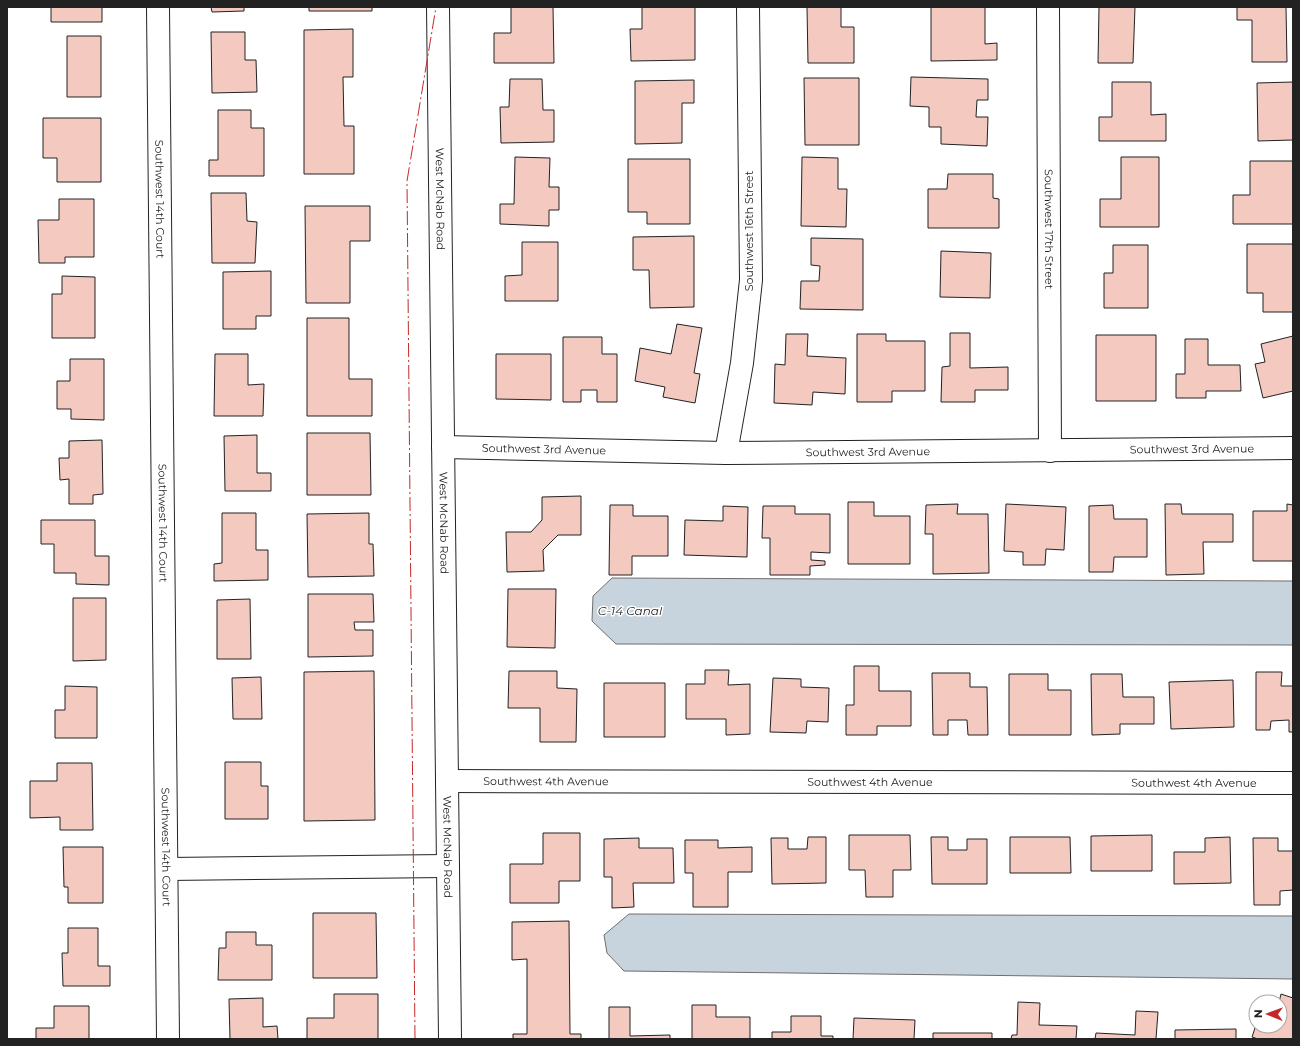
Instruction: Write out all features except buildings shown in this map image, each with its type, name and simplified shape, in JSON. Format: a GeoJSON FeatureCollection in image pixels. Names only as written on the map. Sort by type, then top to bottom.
{"type":"FeatureCollection","features":[{"type":"Feature","properties":{"kind":"street","name":"Southwest 14th Court"},"geometry":{"type":"LineString","coordinates":[[158,7],[168,1039]]}},
{"type":"Feature","properties":{"kind":"street","name":"West McNab Road"},"geometry":{"type":"LineString","coordinates":[[438,7],[450,1039]]}},
{"type":"Feature","properties":{"kind":"street","name":"Southwest 16th Street"},"geometry":{"type":"LineString","coordinates":[[726,453],[742,363],[751,280],[748,7]]}},
{"type":"Feature","properties":{"kind":"street","name":"Southwest 17th Street"},"geometry":{"type":"LineString","coordinates":[[1048,7],[1050,451]]}},
{"type":"Feature","properties":{"kind":"street","name":"Southwest 3rd Avenue"},"geometry":{"type":"LineString","coordinates":[[443,447],[726,453],[1293,448]]}},
{"type":"Feature","properties":{"kind":"street","name":"Southwest 4th Avenue"},"geometry":{"type":"LineString","coordinates":[[446,781],[1293,784]]}},
{"type":"Feature","properties":{"kind":"street"},"geometry":{"type":"LineString","coordinates":[[167,869],[447,866]]}},
{"type":"Feature","properties":{"kind":"water","name":"C-14 Canal"},"geometry":{"type":"Polygon","coordinates":[[[612,578],[1293,581],[1293,645],[616,644],[592,621],[593,596],[612,578]]]}},
{"type":"Feature","properties":{"kind":"water"},"geometry":{"type":"Polygon","coordinates":[[[629,914],[1293,916],[1293,979],[624,971],[607,953],[604,935],[629,914]]]}},
{"type":"Feature","properties":{"kind":"power"},"geometry":{"type":"LineString","coordinates":[[415,1039],[407,181],[436,7]]}}]}
